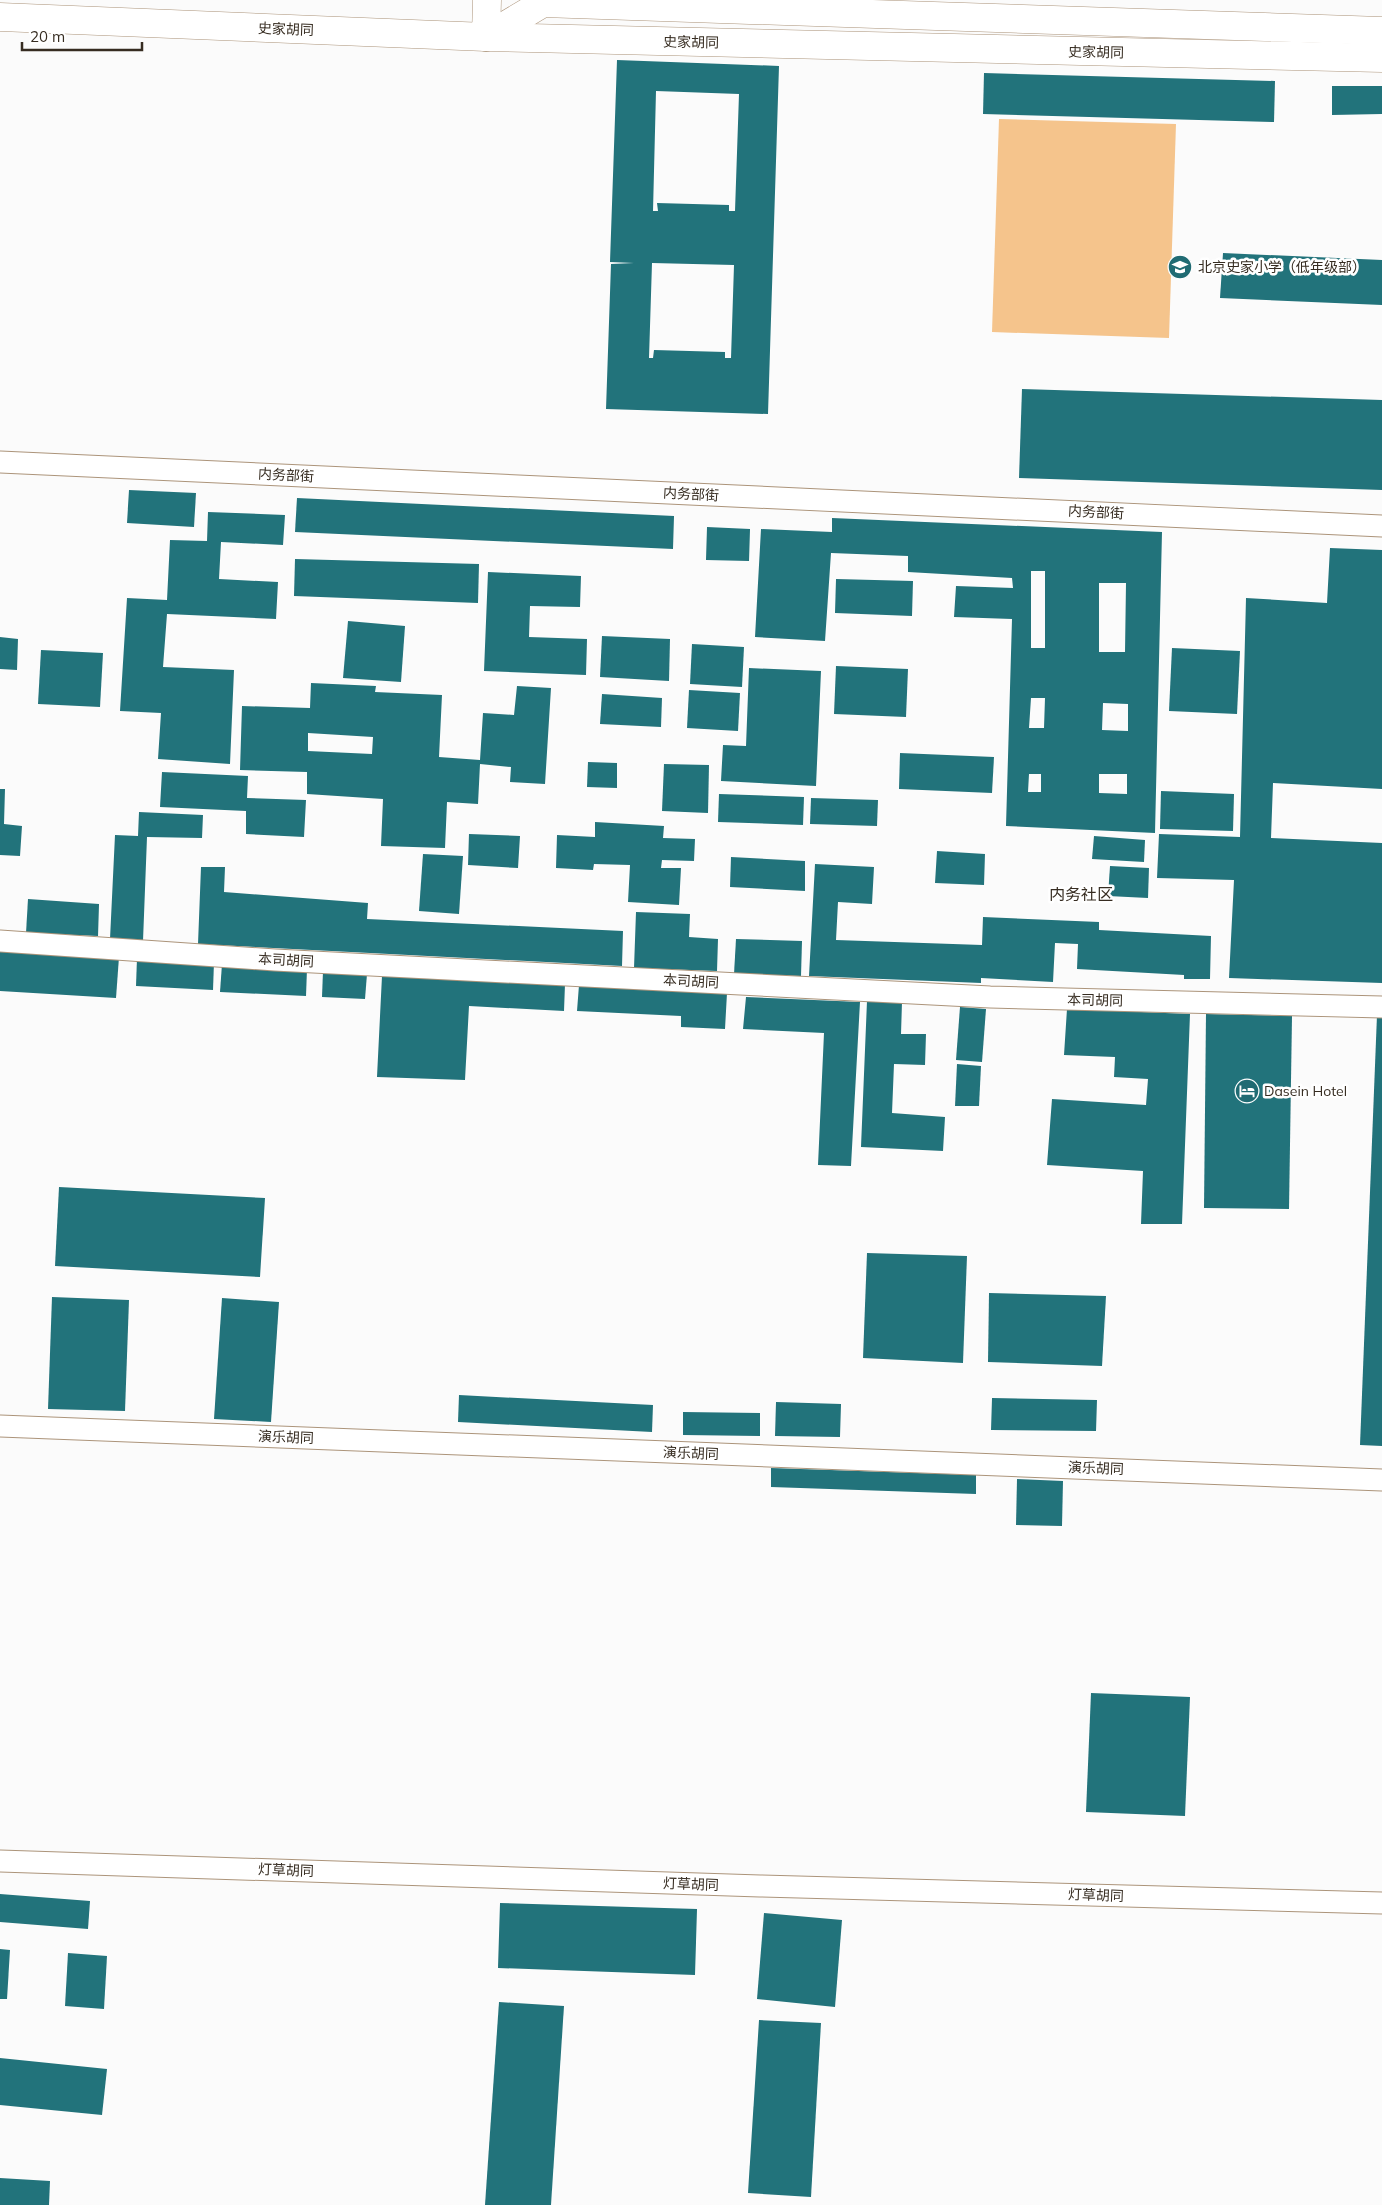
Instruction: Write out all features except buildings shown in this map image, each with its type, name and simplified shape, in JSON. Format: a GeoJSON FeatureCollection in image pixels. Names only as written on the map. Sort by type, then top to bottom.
{"type":"FeatureCollection","features":[{"type":"Feature","properties":{"kind":"street"},"geometry":{"type":"LineString","coordinates":[[486,37],[487,0]]}},
{"type":"Feature","properties":{"kind":"street"},"geometry":{"type":"LineString","coordinates":[[486,37],[543,3],[1382,31]]}},
{"type":"Feature","properties":{"kind":"street","name":"史家胡同"},"geometry":{"type":"LineString","coordinates":[[0,18],[486,37],[1382,58]]}},
{"type":"Feature","properties":{"kind":"lane","name":"内务部街"},"geometry":{"type":"LineString","coordinates":[[0,462],[1382,526]]}},
{"type":"Feature","properties":{"kind":"lane","name":"本司胡同"},"geometry":{"type":"LineString","coordinates":[[0,941],[275,960],[990,997],[1382,1007]]}},
{"type":"Feature","properties":{"kind":"lane","name":"演乐胡同"},"geometry":{"type":"LineString","coordinates":[[0,1426],[1382,1480]]}},
{"type":"Feature","properties":{"kind":"lane","name":"灯草胡同"},"geometry":{"type":"LineString","coordinates":[[0,1861],[760,1886],[1382,1903]]}},
{"type":"Feature","properties":{"kind":"shaded area"},"geometry":{"type":"Polygon","coordinates":[[[999,119],[1176,124],[1169,338],[992,332],[999,119]]]}},
{"type":"Feature","properties":{"kind":"place","name":"北京史家小学（低年级部）"},"geometry":{"type":"Point","coordinates":[1180,267]}},
{"type":"Feature","properties":{"kind":"place","name":"Dasein Hotel"},"geometry":{"type":"Point","coordinates":[1247,1091]}},
{"type":"Feature","properties":{"kind":"district","name":"内务社区"},"geometry":{"type":"Point","coordinates":[1081,894]}}]}
